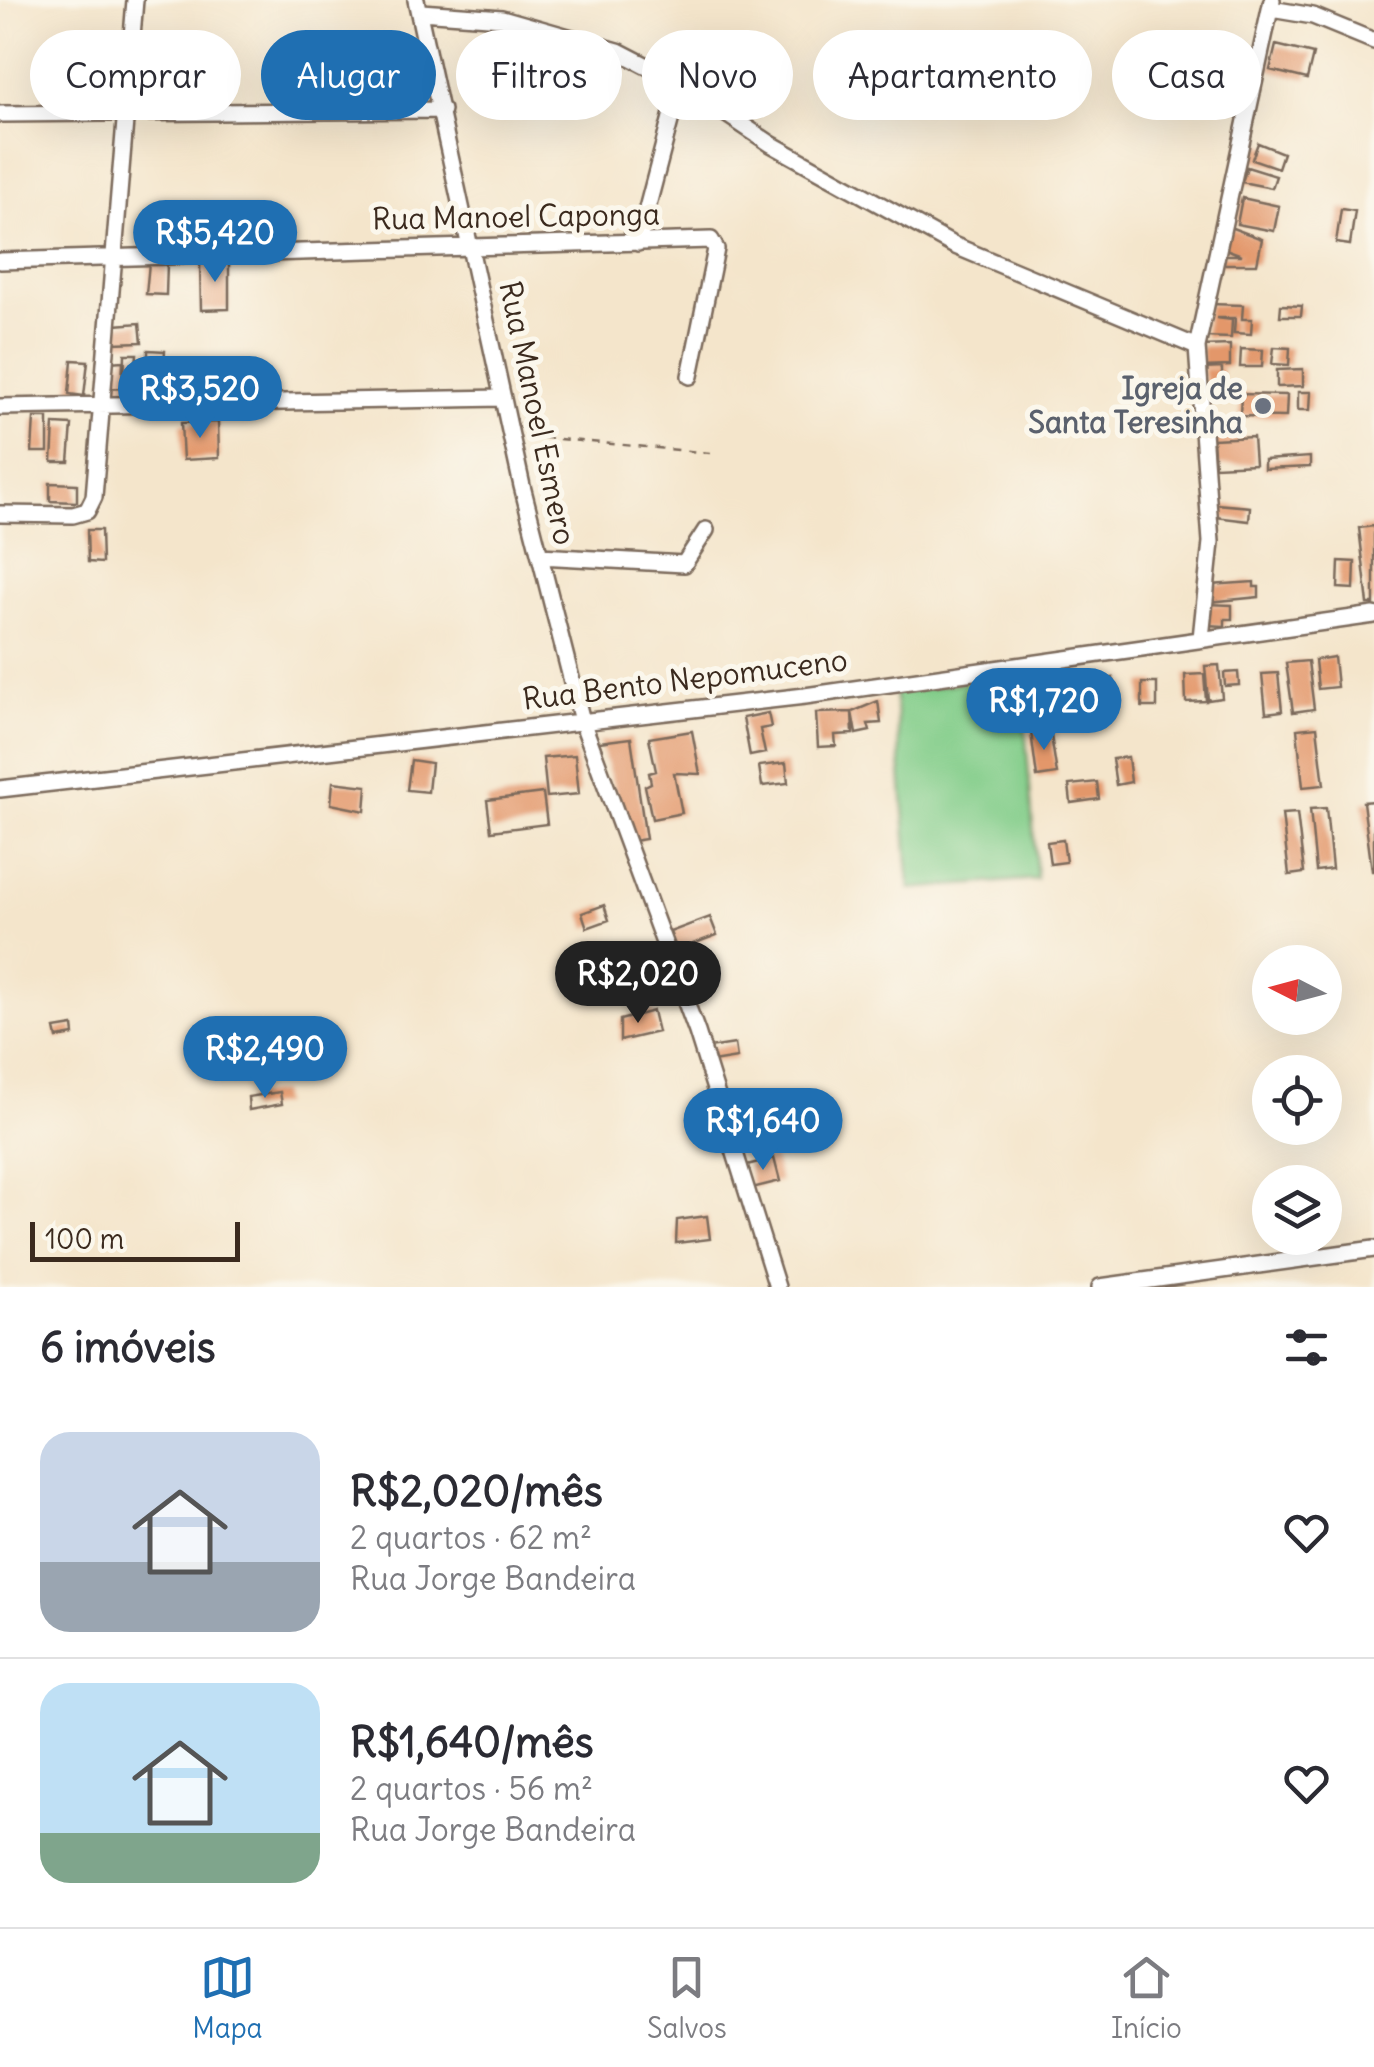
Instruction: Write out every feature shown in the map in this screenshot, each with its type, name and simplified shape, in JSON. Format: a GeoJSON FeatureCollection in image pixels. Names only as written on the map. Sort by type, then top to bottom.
{"type":"FeatureCollection","features":[{"type":"Feature","properties":{"kind":"street"},"geometry":{"type":"LineString","coordinates":[[132,30],[135,0]]}},
{"type":"Feature","properties":{"kind":"street"},"geometry":{"type":"LineString","coordinates":[[1201,638],[1211,542],[1197,346],[1271,5],[1313,16],[1374,41]]}},
{"type":"Feature","properties":{"kind":"street"},"geometry":{"type":"LineString","coordinates":[[418,6],[475,13],[568,33],[642,63]]}},
{"type":"Feature","properties":{"kind":"street","name":"Rua Manoel Esmero"},"geometry":{"type":"LineString","coordinates":[[418,6],[503,398],[582,721],[697,1032],[777,1287]]}},
{"type":"Feature","properties":{"kind":"street"},"geometry":{"type":"LineString","coordinates":[[241,113],[442,110]]}},
{"type":"Feature","properties":{"kind":"street"},"geometry":{"type":"LineString","coordinates":[[0,114],[30,114]]}},
{"type":"Feature","properties":{"kind":"street"},"geometry":{"type":"LineString","coordinates":[[0,514],[73,515],[87,511],[94,497],[125,120]]}},
{"type":"Feature","properties":{"kind":"street"},"geometry":{"type":"LineString","coordinates":[[638,242],[670,120]]}},
{"type":"Feature","properties":{"kind":"street"},"geometry":{"type":"LineString","coordinates":[[735,120],[953,245],[1197,346]]}},
{"type":"Feature","properties":{"kind":"street","name":"Rua Manoel Caponga"},"geometry":{"type":"LineString","coordinates":[[0,261],[710,240],[717,244],[690,376]]}},
{"type":"Feature","properties":{"kind":"street"},"geometry":{"type":"LineString","coordinates":[[0,407],[503,398]]}},
{"type":"Feature","properties":{"kind":"street"},"geometry":{"type":"LineString","coordinates":[[540,556],[684,564],[706,530]]}},
{"type":"Feature","properties":{"kind":"street","name":"Rua Bento Nepomuceno"},"geometry":{"type":"LineString","coordinates":[[0,788],[805,696],[1374,615]]}},
{"type":"Feature","properties":{"kind":"street"},"geometry":{"type":"LineString","coordinates":[[1100,1287],[1374,1249]]}},
{"type":"Feature","properties":{"kind":"path"},"geometry":{"type":"LineString","coordinates":[[510,435],[710,453]]}},
{"type":"Feature","properties":{"kind":"green space"},"geometry":{"type":"Polygon","coordinates":[[[1021,673],[1037,879],[910,889],[895,693],[1021,673]]]}},
{"type":"Feature","properties":{"kind":"building"},"geometry":{"type":"Polygon","coordinates":[[[1276,45],[1313,54],[1307,79],[1270,70],[1276,45]]]}},
{"type":"Feature","properties":{"kind":"building"},"geometry":{"type":"Polygon","coordinates":[[[1258,143],[1283,153],[1278,168],[1252,159],[1258,143]]]}},
{"type":"Feature","properties":{"kind":"building"},"geometry":{"type":"Polygon","coordinates":[[[1247,167],[1276,176],[1272,188],[1242,182],[1247,167]]]}},
{"type":"Feature","properties":{"kind":"building"},"geometry":{"type":"Polygon","coordinates":[[[1242,198],[1279,206],[1274,231],[1237,224],[1242,198]]]}},
{"type":"Feature","properties":{"kind":"building"},"geometry":{"type":"Polygon","coordinates":[[[1341,209],[1355,211],[1350,245],[1336,243],[1341,209]]]}},
{"type":"Feature","properties":{"kind":"building"},"geometry":{"type":"Polygon","coordinates":[[[1227,226],[1262,239],[1257,264],[1219,264],[1219,255],[1242,255],[1220,247],[1227,226]]]}},
{"type":"Feature","properties":{"kind":"building"},"geometry":{"type":"Polygon","coordinates":[[[229,261],[229,309],[201,310],[200,262],[229,261]]]}},
{"type":"Feature","properties":{"kind":"building"},"geometry":{"type":"Polygon","coordinates":[[[149,263],[167,263],[166,295],[146,294],[149,263]]]}},
{"type":"Feature","properties":{"kind":"building"},"geometry":{"type":"Polygon","coordinates":[[[1208,304],[1243,305],[1242,319],[1252,319],[1251,334],[1234,333],[1235,318],[1216,318],[1232,320],[1231,338],[1204,337],[1208,304]]]}},
{"type":"Feature","properties":{"kind":"building"},"geometry":{"type":"Polygon","coordinates":[[[1281,305],[1302,306],[1301,316],[1280,316],[1281,305]]]}},
{"type":"Feature","properties":{"kind":"building"},"geometry":{"type":"Polygon","coordinates":[[[140,323],[142,342],[113,343],[115,325],[140,323]]]}},
{"type":"Feature","properties":{"kind":"building"},"geometry":{"type":"Polygon","coordinates":[[[1230,345],[1230,366],[1201,367],[1201,346],[1230,345]]]}},
{"type":"Feature","properties":{"kind":"building"},"geometry":{"type":"Polygon","coordinates":[[[1274,347],[1290,348],[1289,365],[1272,364],[1274,347]]]}},
{"type":"Feature","properties":{"kind":"building"},"geometry":{"type":"Polygon","coordinates":[[[1241,349],[1263,350],[1262,367],[1240,367],[1241,349]]]}},
{"type":"Feature","properties":{"kind":"building"},"geometry":{"type":"Polygon","coordinates":[[[148,350],[165,351],[162,385],[136,383],[138,358],[148,359],[148,350]]]}},
{"type":"Feature","properties":{"kind":"building"},"geometry":{"type":"Polygon","coordinates":[[[125,354],[137,354],[134,385],[124,385],[125,354]]]}},
{"type":"Feature","properties":{"kind":"building"},"geometry":{"type":"Polygon","coordinates":[[[72,360],[88,361],[84,396],[69,394],[72,360]]]}},
{"type":"Feature","properties":{"kind":"building"},"geometry":{"type":"Polygon","coordinates":[[[123,361],[122,388],[107,389],[109,362],[123,361]]]}},
{"type":"Feature","properties":{"kind":"building"},"geometry":{"type":"Polygon","coordinates":[[[1222,368],[1222,391],[1208,391],[1202,369],[1222,368]]]}},
{"type":"Feature","properties":{"kind":"building"},"geometry":{"type":"Polygon","coordinates":[[[1303,369],[1303,386],[1277,387],[1277,370],[1303,369]]]}},
{"type":"Feature","properties":{"kind":"building"},"geometry":{"type":"Polygon","coordinates":[[[1298,392],[1311,392],[1310,410],[1298,410],[1298,392]]]}},
{"type":"Feature","properties":{"kind":"building","name":"Igreja de Santa Teresinha"},"geometry":{"type":"Polygon","coordinates":[[[1241,394],[1287,395],[1286,417],[1240,416],[1241,394]]]}},
{"type":"Feature","properties":{"kind":"building"},"geometry":{"type":"Polygon","coordinates":[[[34,418],[48,418],[48,452],[32,452],[34,418]]]}},
{"type":"Feature","properties":{"kind":"building"},"geometry":{"type":"Polygon","coordinates":[[[218,422],[219,458],[183,460],[181,423],[218,422]]]}},
{"type":"Feature","properties":{"kind":"building"},"geometry":{"type":"Polygon","coordinates":[[[54,424],[72,425],[69,462],[52,462],[54,424]]]}},
{"type":"Feature","properties":{"kind":"building"},"geometry":{"type":"Polygon","coordinates":[[[1253,437],[1255,464],[1215,466],[1213,439],[1253,437]]]}},
{"type":"Feature","properties":{"kind":"building"},"geometry":{"type":"Polygon","coordinates":[[[1310,457],[1310,467],[1264,469],[1264,460],[1310,457]]]}},
{"type":"Feature","properties":{"kind":"building"},"geometry":{"type":"Polygon","coordinates":[[[50,483],[77,484],[77,502],[50,501],[50,483]]]}},
{"type":"Feature","properties":{"kind":"building"},"geometry":{"type":"Polygon","coordinates":[[[1216,504],[1250,507],[1249,521],[1215,517],[1216,504]]]}},
{"type":"Feature","properties":{"kind":"building"},"geometry":{"type":"Polygon","coordinates":[[[1374,526],[1374,604],[1368,604],[1359,528],[1374,526]]]}},
{"type":"Feature","properties":{"kind":"building"},"geometry":{"type":"Polygon","coordinates":[[[87,530],[101,530],[102,563],[88,562],[87,530]]]}},
{"type":"Feature","properties":{"kind":"building"},"geometry":{"type":"Polygon","coordinates":[[[1339,561],[1355,562],[1354,589],[1338,588],[1339,561]]]}},
{"type":"Feature","properties":{"kind":"building"},"geometry":{"type":"Polygon","coordinates":[[[1254,582],[1254,587],[1259,587],[1259,597],[1208,602],[1210,585],[1254,582]]]}},
{"type":"Feature","properties":{"kind":"building"},"geometry":{"type":"Polygon","coordinates":[[[1207,604],[1232,605],[1232,619],[1225,619],[1225,626],[1206,625],[1207,604]]]}},
{"type":"Feature","properties":{"kind":"building"},"geometry":{"type":"Polygon","coordinates":[[[1334,657],[1337,687],[1318,689],[1315,660],[1334,657]]]}},
{"type":"Feature","properties":{"kind":"building"},"geometry":{"type":"Polygon","coordinates":[[[1308,661],[1314,709],[1293,712],[1286,663],[1308,661]]]}},
{"type":"Feature","properties":{"kind":"building"},"geometry":{"type":"Polygon","coordinates":[[[1219,665],[1222,698],[1208,700],[1205,666],[1219,665]]]}},
{"type":"Feature","properties":{"kind":"building"},"geometry":{"type":"Polygon","coordinates":[[[1238,672],[1239,685],[1225,686],[1224,673],[1238,672]]]}},
{"type":"Feature","properties":{"kind":"building"},"geometry":{"type":"Polygon","coordinates":[[[1278,673],[1282,711],[1266,713],[1262,674],[1278,673]]]}},
{"type":"Feature","properties":{"kind":"building"},"geometry":{"type":"Polygon","coordinates":[[[1204,674],[1206,701],[1186,702],[1185,675],[1204,674]]]}},
{"type":"Feature","properties":{"kind":"building"},"geometry":{"type":"Polygon","coordinates":[[[1113,678],[1116,696],[1101,698],[1098,680],[1113,678]]]}},
{"type":"Feature","properties":{"kind":"building"},"geometry":{"type":"Polygon","coordinates":[[[1142,683],[1157,683],[1157,707],[1142,707],[1142,683]]]}},
{"type":"Feature","properties":{"kind":"building"},"geometry":{"type":"Polygon","coordinates":[[[1041,693],[1042,722],[1025,723],[1023,694],[1041,693]]]}},
{"type":"Feature","properties":{"kind":"building"},"geometry":{"type":"Polygon","coordinates":[[[878,701],[881,723],[868,724],[870,731],[856,734],[852,712],[878,701]]]}},
{"type":"Feature","properties":{"kind":"building"},"geometry":{"type":"Polygon","coordinates":[[[852,712],[853,734],[835,735],[836,746],[818,747],[816,713],[852,712]]]}},
{"type":"Feature","properties":{"kind":"building"},"geometry":{"type":"Polygon","coordinates":[[[768,713],[771,727],[760,729],[765,753],[750,756],[743,718],[768,713]]]}},
{"type":"Feature","properties":{"kind":"building"},"geometry":{"type":"Polygon","coordinates":[[[1317,727],[1324,785],[1303,787],[1297,729],[1317,727]]]}},
{"type":"Feature","properties":{"kind":"building"},"geometry":{"type":"Polygon","coordinates":[[[1050,729],[1057,774],[1037,777],[1031,732],[1050,729]]]}},
{"type":"Feature","properties":{"kind":"building"},"geometry":{"type":"Polygon","coordinates":[[[692,731],[700,774],[674,773],[682,813],[652,819],[645,786],[651,783],[649,773],[656,771],[649,738],[692,731]]]}},
{"type":"Feature","properties":{"kind":"building"},"geometry":{"type":"Polygon","coordinates":[[[631,738],[646,839],[632,841],[599,742],[631,738]]]}},
{"type":"Feature","properties":{"kind":"building"},"geometry":{"type":"Polygon","coordinates":[[[575,755],[579,794],[547,797],[543,758],[575,755]]]}},
{"type":"Feature","properties":{"kind":"building"},"geometry":{"type":"Polygon","coordinates":[[[1128,757],[1131,782],[1116,785],[1112,759],[1128,757]]]}},
{"type":"Feature","properties":{"kind":"building"},"geometry":{"type":"Polygon","coordinates":[[[411,760],[431,763],[428,792],[407,790],[411,760]]]}},
{"type":"Feature","properties":{"kind":"building"},"geometry":{"type":"Polygon","coordinates":[[[786,763],[788,783],[762,786],[759,766],[786,763]]]}},
{"type":"Feature","properties":{"kind":"building"},"geometry":{"type":"Polygon","coordinates":[[[333,782],[367,786],[365,811],[331,804],[333,782]]]}},
{"type":"Feature","properties":{"kind":"building"},"geometry":{"type":"Polygon","coordinates":[[[1097,782],[1099,799],[1071,803],[1069,785],[1097,782]]]}},
{"type":"Feature","properties":{"kind":"building"},"geometry":{"type":"Polygon","coordinates":[[[543,793],[547,824],[491,831],[487,800],[543,793]]]}},
{"type":"Feature","properties":{"kind":"building"},"geometry":{"type":"Polygon","coordinates":[[[1374,801],[1374,871],[1372,871],[1363,802],[1374,801]]]}},
{"type":"Feature","properties":{"kind":"building"},"geometry":{"type":"Polygon","coordinates":[[[1326,808],[1332,869],[1316,871],[1310,809],[1326,808]]]}},
{"type":"Feature","properties":{"kind":"building"},"geometry":{"type":"Polygon","coordinates":[[[1297,813],[1304,873],[1289,875],[1282,814],[1297,813]]]}},
{"type":"Feature","properties":{"kind":"building"},"geometry":{"type":"Polygon","coordinates":[[[1063,840],[1066,862],[1050,864],[1047,842],[1063,840]]]}},
{"type":"Feature","properties":{"kind":"building"},"geometry":{"type":"Polygon","coordinates":[[[604,905],[609,920],[587,928],[582,913],[604,905]]]}},
{"type":"Feature","properties":{"kind":"building"},"geometry":{"type":"Polygon","coordinates":[[[710,917],[717,935],[677,950],[670,932],[710,917]]]}},
{"type":"Feature","properties":{"kind":"building"},"geometry":{"type":"Polygon","coordinates":[[[643,962],[645,975],[620,978],[619,965],[643,962]]]}},
{"type":"Feature","properties":{"kind":"building"},"geometry":{"type":"Polygon","coordinates":[[[653,1011],[658,1032],[620,1041],[620,1020],[653,1011]]]}},
{"type":"Feature","properties":{"kind":"building"},"geometry":{"type":"Polygon","coordinates":[[[73,1026],[74,1035],[57,1038],[55,1029],[73,1026]]]}},
{"type":"Feature","properties":{"kind":"building"},"geometry":{"type":"Polygon","coordinates":[[[735,1044],[737,1058],[712,1062],[709,1048],[735,1044]]]}},
{"type":"Feature","properties":{"kind":"building"},"geometry":{"type":"Polygon","coordinates":[[[280,1092],[282,1104],[249,1110],[248,1097],[280,1092]]]}},
{"type":"Feature","properties":{"kind":"building"},"geometry":{"type":"Polygon","coordinates":[[[770,1106],[775,1120],[740,1131],[736,1117],[770,1106]]]}},
{"type":"Feature","properties":{"kind":"building"},"geometry":{"type":"Polygon","coordinates":[[[774,1158],[780,1181],[752,1188],[747,1165],[774,1158]]]}},
{"type":"Feature","properties":{"kind":"building"},"geometry":{"type":"Polygon","coordinates":[[[707,1216],[710,1239],[676,1243],[677,1220],[707,1216]]]}},
{"type":"Feature","properties":{"kind":"place","name":"Igreja de Santa Teresinha"},"geometry":{"type":"Point","coordinates":[1263,406]}}]}
